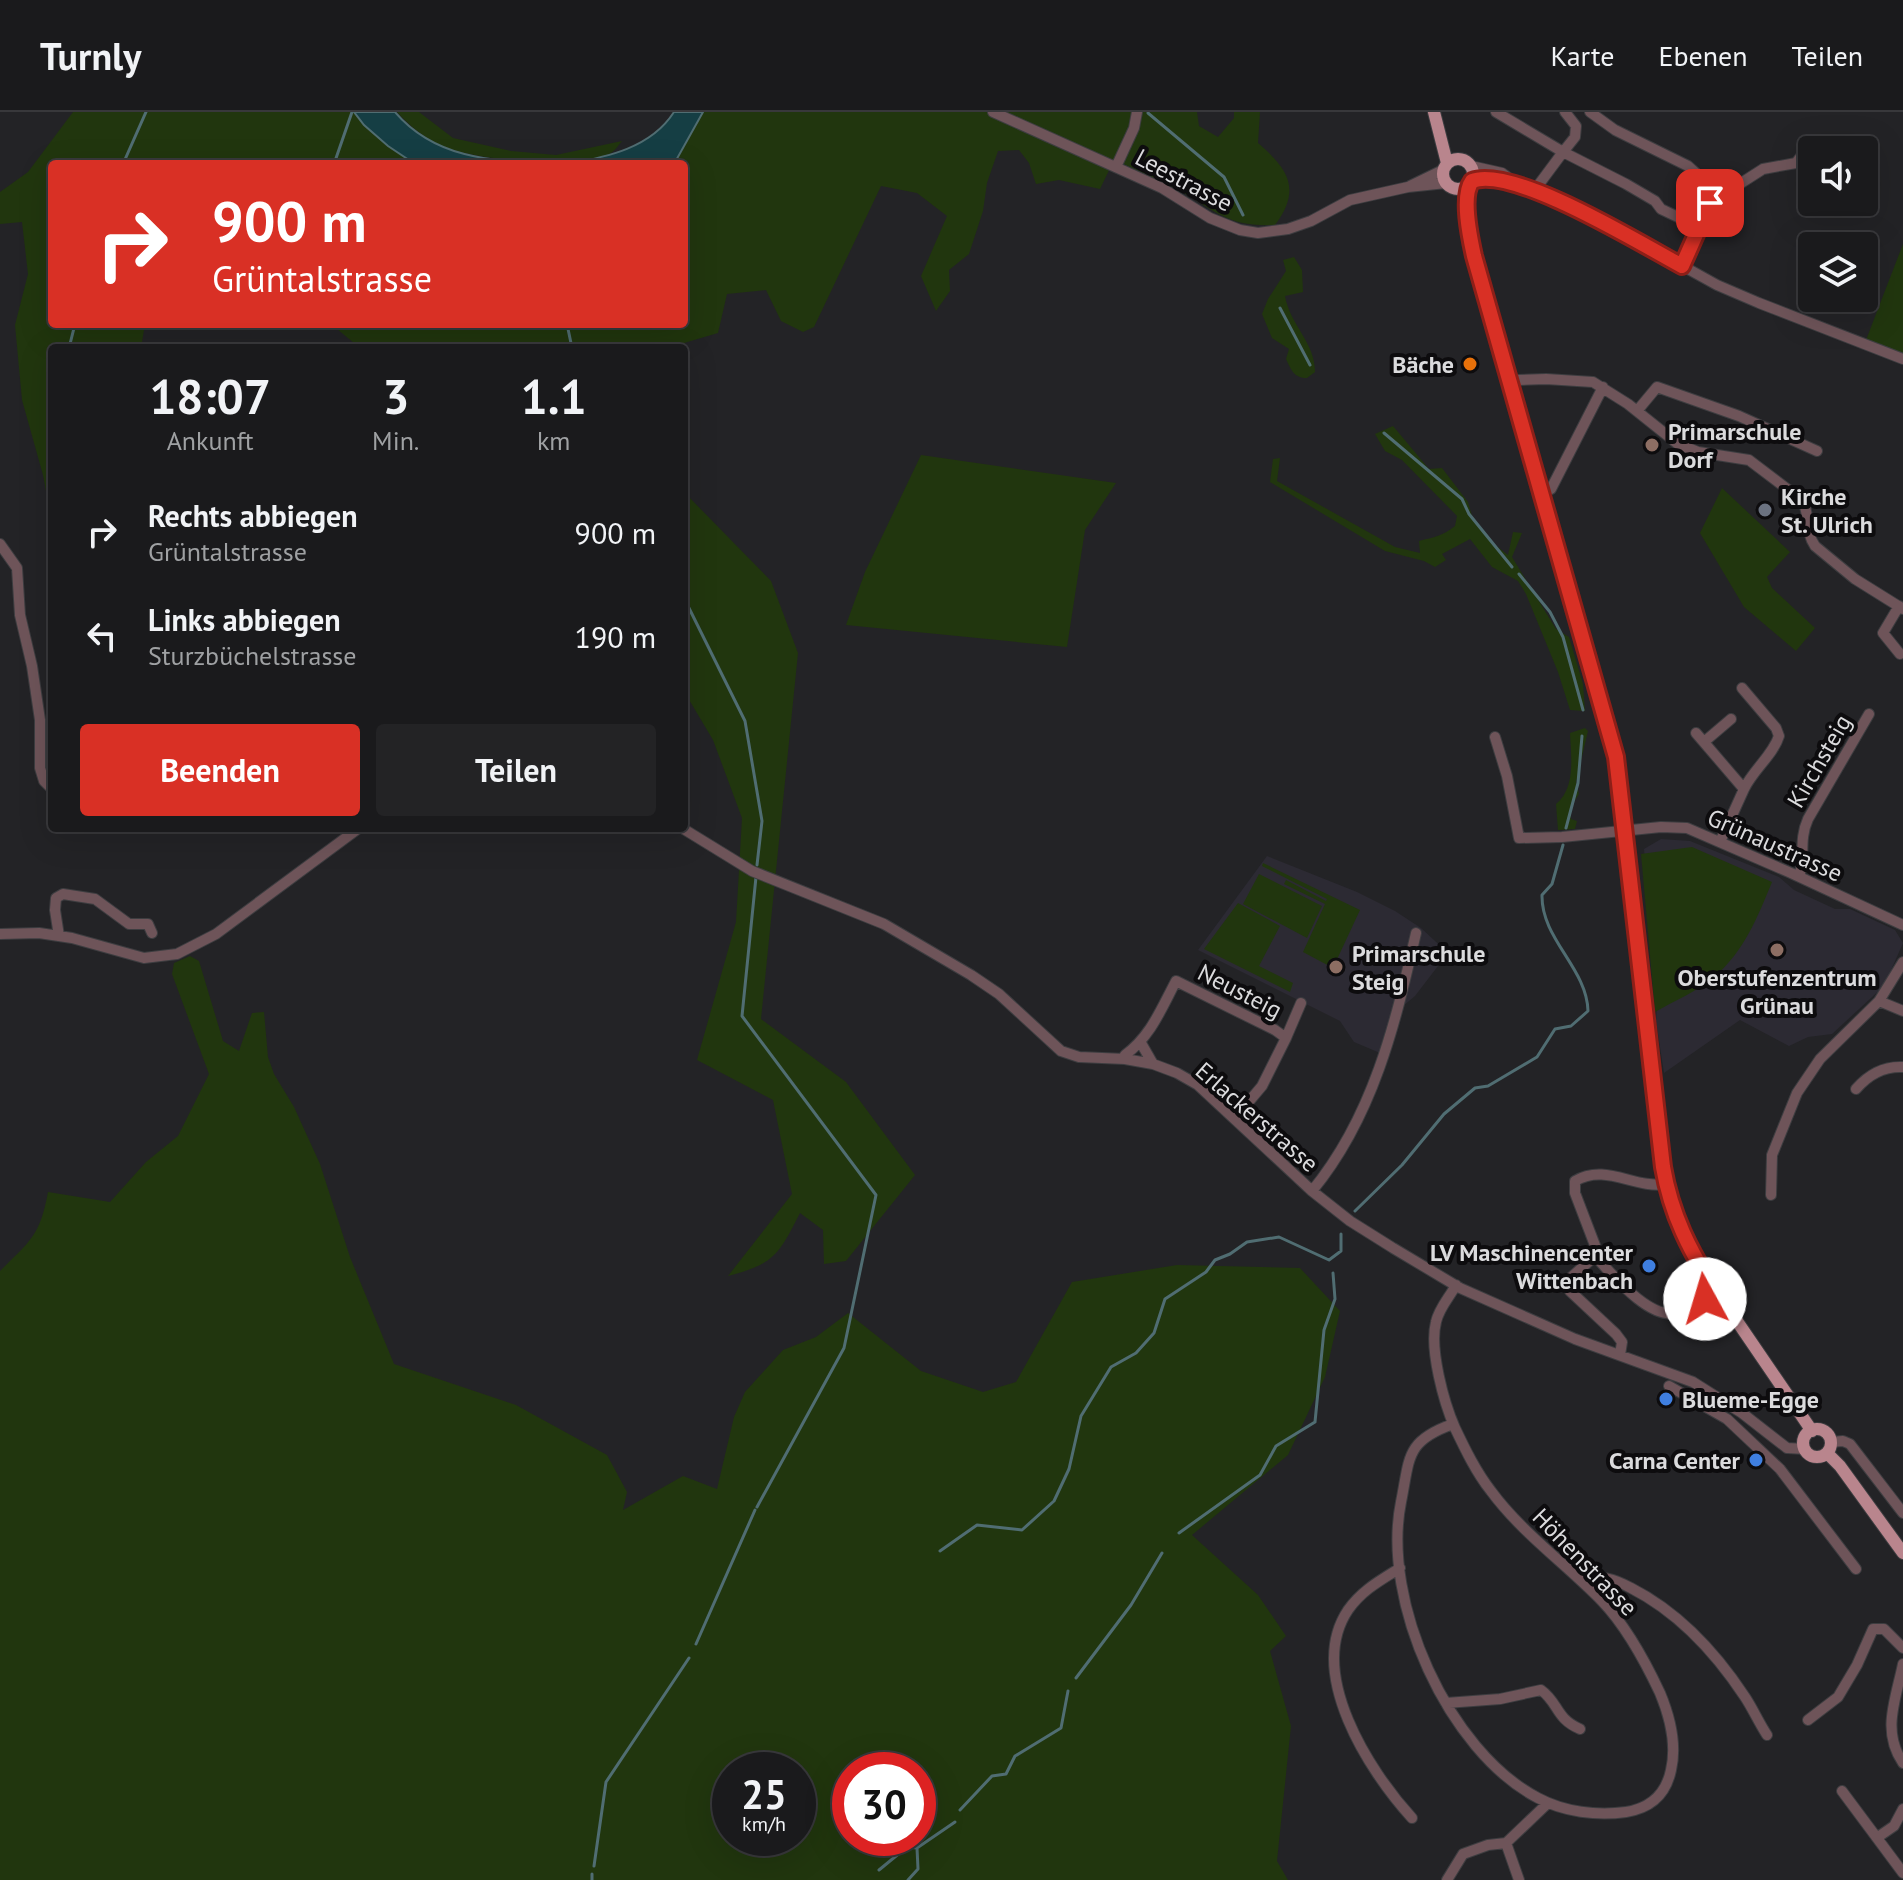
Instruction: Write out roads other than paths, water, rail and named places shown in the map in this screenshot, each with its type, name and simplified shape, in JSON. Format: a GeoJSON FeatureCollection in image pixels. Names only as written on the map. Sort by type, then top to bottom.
{"type":"FeatureCollection","features":[{"type":"Feature","properties":{"kind":"main road"},"geometry":{"type":"LineString","coordinates":[[1434,112],[1448,176],[1462,216],[1468,224]]}},
{"type":"Feature","properties":{"kind":"main road"},"geometry":{"type":"LineString","coordinates":[[1438,125],[1466,163],[1470,184],[1468,224],[1474,256],[1608,719],[1616,757],[1666,1184],[1685,1240],[1716,1291],[1812,1431],[1826,1433],[1829,1448],[1840,1466],[1903,1553]]}},
{"type":"Feature","properties":{"kind":"main road"},"geometry":{"type":"LineString","coordinates":[[1448,176],[1466,163]]}},
{"type":"Feature","properties":{"kind":"main road"},"geometry":{"type":"LineString","coordinates":[[1448,176],[1470,184]]}},
{"type":"Feature","properties":{"kind":"main road"},"geometry":{"type":"LineString","coordinates":[[1812,1431],[1805,1438],[1805,1449],[1814,1457],[1829,1448]]}},
{"type":"Feature","properties":{"kind":"street","name":"Leestrasse"},"geometry":{"type":"LineString","coordinates":[[993,112],[1162,188],[1225,226],[1258,233],[1288,229],[1311,221],[1350,200],[1448,176]]}},
{"type":"Feature","properties":{"kind":"street"},"geometry":{"type":"LineString","coordinates":[[1116,167],[1134,128],[1137,112]]}},
{"type":"Feature","properties":{"kind":"street"},"geometry":{"type":"LineString","coordinates":[[1496,112],[1655,201],[1661,209],[1701,228]]}},
{"type":"Feature","properties":{"kind":"street"},"geometry":{"type":"LineString","coordinates":[[1534,191],[1575,137],[1576,126],[1565,112]]}},
{"type":"Feature","properties":{"kind":"street"},"geometry":{"type":"LineString","coordinates":[[1590,112],[1615,130],[1696,171],[1707,183],[1710,203],[1682,266]]}},
{"type":"Feature","properties":{"kind":"street"},"geometry":{"type":"LineString","coordinates":[[1710,203],[1763,169],[1798,160]]}},
{"type":"Feature","properties":{"kind":"street"},"geometry":{"type":"LineString","coordinates":[[1466,163],[1495,170],[1514,182],[1598,219],[1682,266],[1759,303],[1903,359]]}},
{"type":"Feature","properties":{"kind":"street"},"geometry":{"type":"LineString","coordinates":[[1470,184],[1488,177],[1514,182]]}},
{"type":"Feature","properties":{"kind":"street"},"geometry":{"type":"LineString","coordinates":[[1510,383],[1516,380],[1584,380],[1603,387],[1678,444],[1698,452],[1737,457],[1761,468],[1803,501],[1810,539],[1815,546],[1855,579],[1901,608],[1883,633],[1900,654]]}},
{"type":"Feature","properties":{"kind":"street"},"geometry":{"type":"LineString","coordinates":[[1542,493],[1551,489],[1603,387]]}},
{"type":"Feature","properties":{"kind":"street"},"geometry":{"type":"LineString","coordinates":[[1637,411],[1657,387],[1739,416],[1817,451]]}},
{"type":"Feature","properties":{"kind":"street"},"geometry":{"type":"LineString","coordinates":[[0,544],[17,568],[20,615],[40,720],[40,768],[48,785]]}},
{"type":"Feature","properties":{"kind":"street"},"geometry":{"type":"LineString","coordinates":[[1720,842],[1750,775],[1777,743],[1779,736],[1776,728],[1742,688]]}},
{"type":"Feature","properties":{"kind":"street","name":"Kirchsteig"},"geometry":{"type":"LineString","coordinates":[[1799,876],[1802,870],[1802,832],[1869,714]]}},
{"type":"Feature","properties":{"kind":"street"},"geometry":{"type":"LineString","coordinates":[[1731,719],[1700,738],[1744,789]]}},
{"type":"Feature","properties":{"kind":"street","name":"Grünaustrasse"},"geometry":{"type":"LineString","coordinates":[[1495,737],[1507,776],[1519,838],[1679,827],[1799,876],[1903,925]]}},
{"type":"Feature","properties":{"kind":"street"},"geometry":{"type":"LineString","coordinates":[[0,934],[59,936],[140,957],[161,957],[187,950],[216,934],[354,832]]}},
{"type":"Feature","properties":{"kind":"street","name":"Erlackerstrasse"},"geometry":{"type":"LineString","coordinates":[[688,832],[752,871],[884,924],[971,975],[999,994],[1061,1051],[1079,1057],[1153,1064],[1177,1073],[1198,1085],[1312,1191],[1350,1221],[1456,1285],[1575,1339],[1693,1382],[1724,1400],[1787,1448],[1805,1449]]}},
{"type":"Feature","properties":{"kind":"street"},"geometry":{"type":"LineString","coordinates":[[59,936],[56,898],[63,894],[100,901],[129,924],[148,924],[152,933]]}},
{"type":"Feature","properties":{"kind":"street"},"geometry":{"type":"LineString","coordinates":[[1312,1191],[1351,1132],[1372,1093],[1388,1050],[1416,933]]}},
{"type":"Feature","properties":{"kind":"street"},"geometry":{"type":"LineString","coordinates":[[1771,1195],[1772,1155],[1797,1093],[1820,1059],[1879,1001],[1903,962]]}},
{"type":"Feature","properties":{"kind":"street","name":"Neusteig"},"geometry":{"type":"LineString","coordinates":[[1141,1043],[1176,981],[1286,1038],[1262,1086],[1235,1118]]}},
{"type":"Feature","properties":{"kind":"street"},"geometry":{"type":"LineString","coordinates":[[1879,1001],[1903,1011]]}},
{"type":"Feature","properties":{"kind":"street"},"geometry":{"type":"LineString","coordinates":[[1286,1038],[1301,1003]]}},
{"type":"Feature","properties":{"kind":"street"},"geometry":{"type":"LineString","coordinates":[[1125,1059],[1125,1055],[1141,1043],[1153,1064]]}},
{"type":"Feature","properties":{"kind":"street"},"geometry":{"type":"LineString","coordinates":[[1856,1089],[1881,1070],[1903,1067]]}},
{"type":"Feature","properties":{"kind":"street"},"geometry":{"type":"LineString","coordinates":[[1620,1355],[1622,1342],[1570,1291],[1567,1281],[1595,1256],[1596,1248],[1575,1193],[1575,1181],[1606,1173],[1652,1184],[1666,1184]]}},
{"type":"Feature","properties":{"kind":"street"},"geometry":{"type":"LineString","coordinates":[[1595,1256],[1633,1296],[1670,1314],[1681,1312],[1716,1291]]}},
{"type":"Feature","properties":{"kind":"street","name":"Höhenstrasse"},"geometry":{"type":"LineString","coordinates":[[1453,1424],[1429,1435],[1409,1455],[1399,1510],[1400,1568],[1405,1604],[1414,1638],[1446,1703],[1495,1767],[1525,1791],[1548,1803],[1580,1811],[1614,1814],[1645,1807],[1664,1790],[1673,1759],[1669,1719],[1637,1648],[1618,1621],[1586,1585],[1514,1518],[1491,1491],[1453,1424],[1440,1379],[1433,1333],[1441,1308],[1456,1285]]}},
{"type":"Feature","properties":{"kind":"street"},"geometry":{"type":"LineString","coordinates":[[1669,1386],[1727,1419],[1780,1469],[1856,1569]]}},
{"type":"Feature","properties":{"kind":"street"},"geometry":{"type":"LineString","coordinates":[[1749,1439],[1760,1427]]}},
{"type":"Feature","properties":{"kind":"street"},"geometry":{"type":"LineString","coordinates":[[1829,1448],[1843,1441],[1850,1444],[1903,1513]]}},
{"type":"Feature","properties":{"kind":"street"},"geometry":{"type":"LineString","coordinates":[[1400,1568],[1366,1589],[1354,1601],[1342,1622],[1333,1655],[1335,1678],[1353,1730],[1388,1789],[1412,1818]]}},
{"type":"Feature","properties":{"kind":"street"},"geometry":{"type":"LineString","coordinates":[[1586,1585],[1595,1579],[1612,1580],[1649,1597],[1674,1615],[1721,1665],[1747,1700],[1767,1735]]}},
{"type":"Feature","properties":{"kind":"street"},"geometry":{"type":"LineString","coordinates":[[1808,1720],[1838,1697],[1873,1629],[1884,1629],[1903,1648]]}},
{"type":"Feature","properties":{"kind":"street"},"geometry":{"type":"LineString","coordinates":[[1903,1664],[1890,1729],[1893,1747],[1903,1763]]}},
{"type":"Feature","properties":{"kind":"street"},"geometry":{"type":"LineString","coordinates":[[1446,1703],[1500,1699],[1541,1690],[1566,1723],[1580,1729]]}},
{"type":"Feature","properties":{"kind":"street"},"geometry":{"type":"LineString","coordinates":[[1842,1791],[1903,1873]]}},
{"type":"Feature","properties":{"kind":"street"},"geometry":{"type":"LineString","coordinates":[[1447,1880],[1463,1854],[1488,1845],[1506,1843],[1548,1803]]}},
{"type":"Feature","properties":{"kind":"street"},"geometry":{"type":"LineString","coordinates":[[1878,1837],[1894,1826],[1903,1809]]}},
{"type":"Feature","properties":{"kind":"street"},"geometry":{"type":"LineString","coordinates":[[1506,1843],[1519,1880]]}},
{"type":"Feature","properties":{"kind":"water"},"geometry":{"type":"Polygon","coordinates":[[[354,112],[395,112],[411,128],[448,149],[500,160],[409,160],[364,125],[354,112]]]}},
{"type":"Feature","properties":{"kind":"water"},"geometry":{"type":"Polygon","coordinates":[[[674,112],[703,112],[676,160],[588,160],[627,149],[664,124],[674,112]]]}},
{"type":"Feature","properties":{"kind":"waterway"},"geometry":{"type":"LineString","coordinates":[[125,160],[146,112]]}},
{"type":"Feature","properties":{"kind":"waterway"},"geometry":{"type":"LineString","coordinates":[[335,160],[352,112]]}},
{"type":"Feature","properties":{"kind":"waterway"},"geometry":{"type":"LineString","coordinates":[[1148,113],[1224,177],[1243,215]]}},
{"type":"Feature","properties":{"kind":"waterway"},"geometry":{"type":"LineString","coordinates":[[1280,308],[1310,365]]}},
{"type":"Feature","properties":{"kind":"waterway"},"geometry":{"type":"LineString","coordinates":[[70,344],[74,328]]}},
{"type":"Feature","properties":{"kind":"waterway"},"geometry":{"type":"LineString","coordinates":[[568,328],[571,344]]}},
{"type":"Feature","properties":{"kind":"waterway"},"geometry":{"type":"LineString","coordinates":[[1384,433],[1462,499],[1469,514],[1512,567]]}},
{"type":"Feature","properties":{"kind":"waterway"},"geometry":{"type":"LineString","coordinates":[[1519,574],[1550,612],[1563,637],[1583,710]]}},
{"type":"Feature","properties":{"kind":"waterway"},"geometry":{"type":"LineString","coordinates":[[688,606],[745,721],[762,821],[757,865]]}},
{"type":"Feature","properties":{"kind":"waterway"},"geometry":{"type":"LineString","coordinates":[[1566,828],[1578,783],[1582,736]]}},
{"type":"Feature","properties":{"kind":"waterway"},"geometry":{"type":"LineString","coordinates":[[1355,1211],[1402,1165],[1444,1114],[1475,1088],[1488,1086],[1537,1057],[1555,1029],[1571,1026],[1588,1011],[1580,981],[1556,940],[1544,911],[1542,895],[1552,884],[1563,845]]}},
{"type":"Feature","properties":{"kind":"waterway"},"geometry":{"type":"LineString","coordinates":[[756,877],[742,1016],[876,1195],[844,1348],[757,1507]]}},
{"type":"Feature","properties":{"kind":"waterway"},"geometry":{"type":"LineString","coordinates":[[940,1551],[977,1525],[1022,1530],[1054,1501],[1069,1469],[1081,1416],[1111,1367],[1136,1353],[1154,1333],[1165,1299],[1206,1272],[1215,1260],[1247,1242],[1279,1237],[1329,1260],[1341,1251],[1341,1234]]}},
{"type":"Feature","properties":{"kind":"waterway"},"geometry":{"type":"LineString","coordinates":[[1179,1533],[1260,1475],[1276,1446],[1315,1422],[1324,1330],[1335,1299],[1333,1273]]}},
{"type":"Feature","properties":{"kind":"waterway"},"geometry":{"type":"LineString","coordinates":[[696,1644],[755,1510]]}},
{"type":"Feature","properties":{"kind":"waterway"},"geometry":{"type":"LineString","coordinates":[[1076,1678],[1131,1605],[1162,1553]]}},
{"type":"Feature","properties":{"kind":"waterway"},"geometry":{"type":"LineString","coordinates":[[594,1866],[606,1782],[689,1658]]}},
{"type":"Feature","properties":{"kind":"waterway"},"geometry":{"type":"LineString","coordinates":[[960,1810],[992,1776],[1006,1774],[1015,1756],[1061,1728],[1068,1691]]}},
{"type":"Feature","properties":{"kind":"waterway"},"geometry":{"type":"LineString","coordinates":[[879,1870],[907,1847],[917,1848],[955,1822]]}},
{"type":"Feature","properties":{"kind":"waterway"},"geometry":{"type":"LineString","coordinates":[[908,1880],[918,1869],[917,1856]]}},
{"type":"Feature","properties":{"kind":"waterway"},"geometry":{"type":"LineString","coordinates":[[592,1874],[592,1880]]}},
{"type":"Feature","properties":{"kind":"place","name":"Bäche"},"geometry":{"type":"Point","coordinates":[1470,364]}},
{"type":"Feature","properties":{"kind":"place","name":"Primarschule Dorf"},"geometry":{"type":"Point","coordinates":[1652,445]}},
{"type":"Feature","properties":{"kind":"place","name":"Kirche St. Ulrich"},"geometry":{"type":"Point","coordinates":[1765,510]}},
{"type":"Feature","properties":{"kind":"place","name":"Oberstufenzentrum Grünau"},"geometry":{"type":"Point","coordinates":[1777,950]}},
{"type":"Feature","properties":{"kind":"place","name":"Primarschule Steig"},"geometry":{"type":"Point","coordinates":[1336,967]}},
{"type":"Feature","properties":{"kind":"place","name":"LV Maschinencenter Wittenbach"},"geometry":{"type":"Point","coordinates":[1649,1266]}},
{"type":"Feature","properties":{"kind":"place","name":"Blueme-Egge"},"geometry":{"type":"Point","coordinates":[1666,1399]}},
{"type":"Feature","properties":{"kind":"place","name":"Carna Center"},"geometry":{"type":"Point","coordinates":[1756,1460]}}]}
